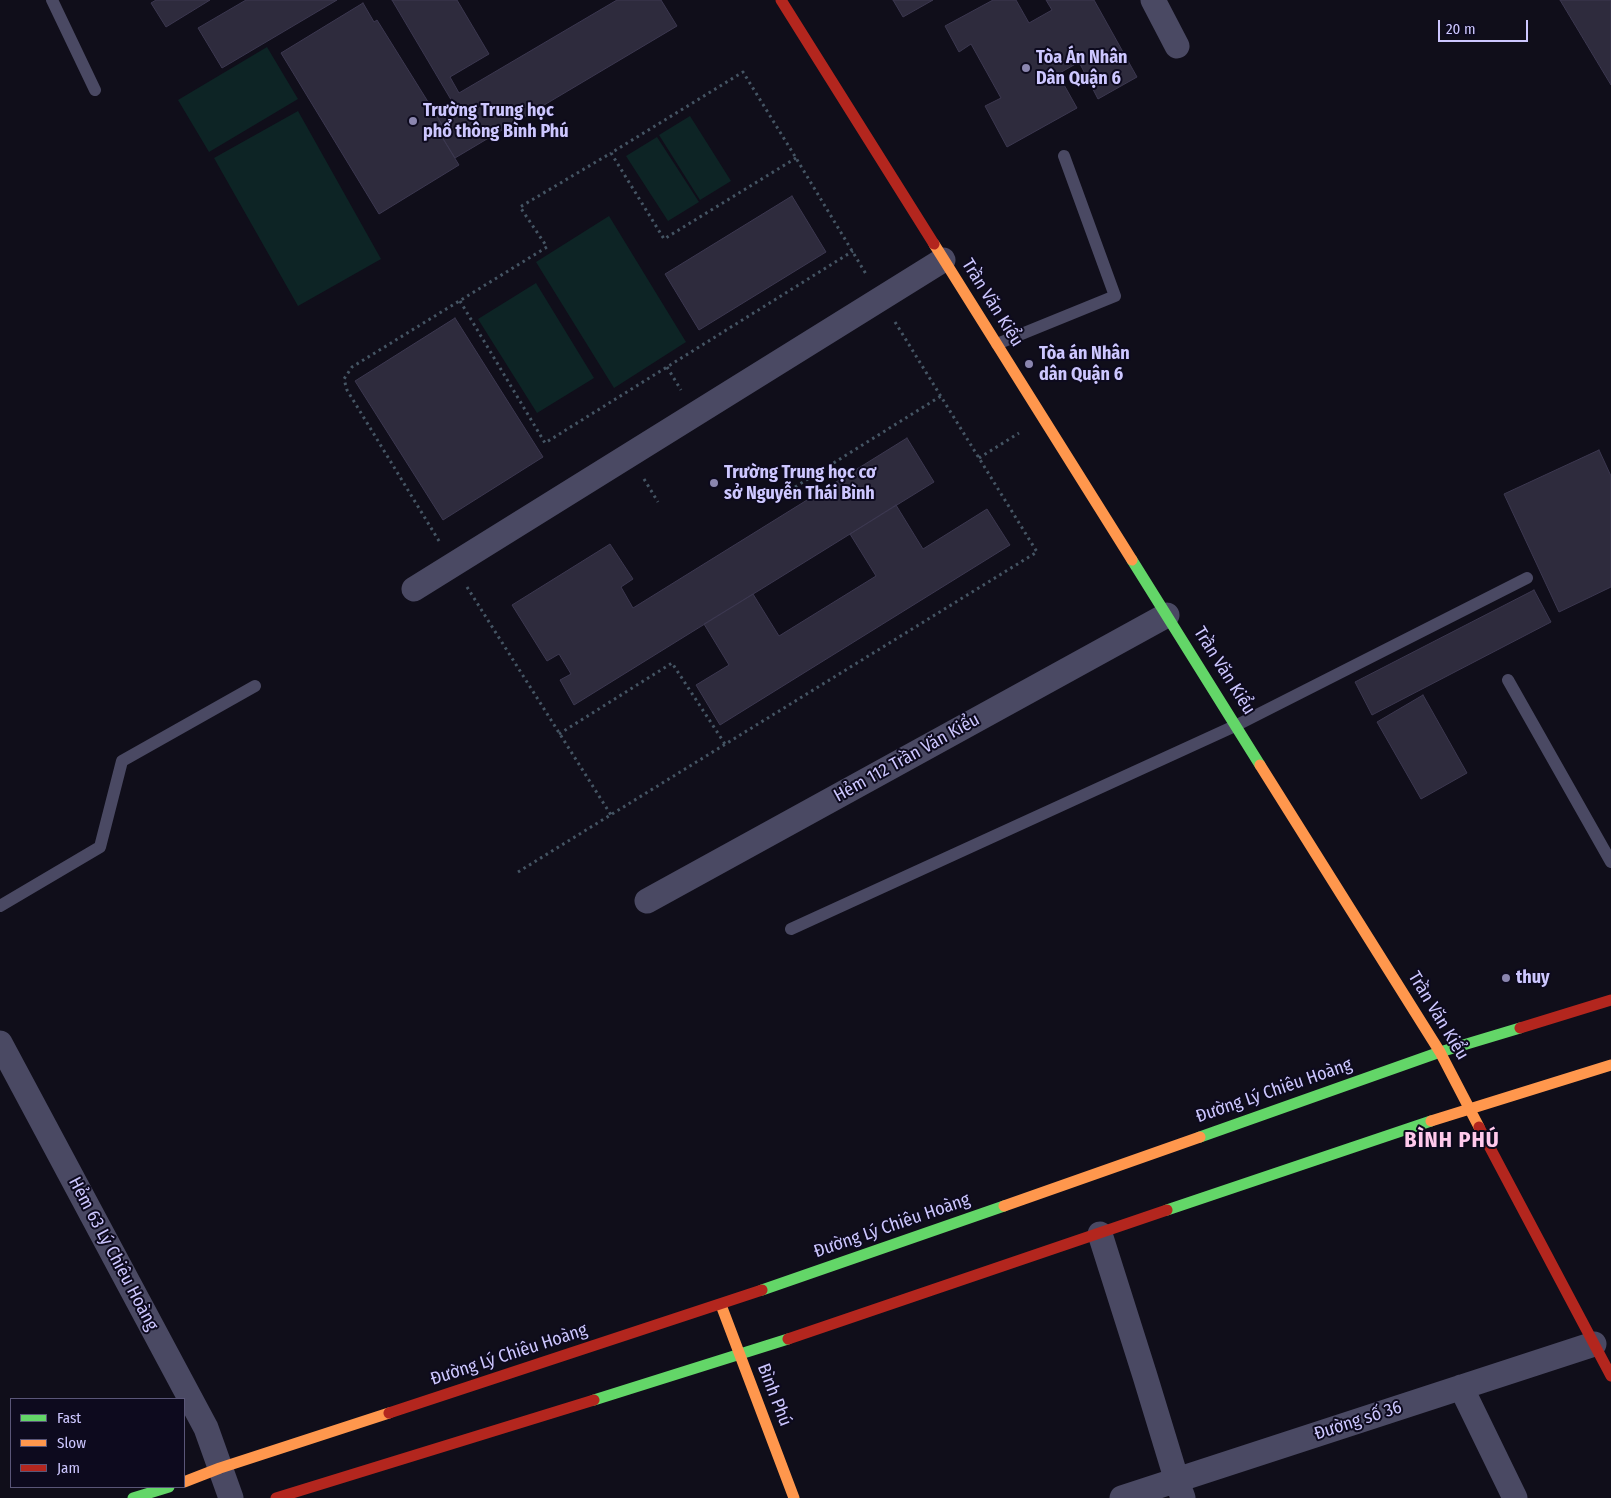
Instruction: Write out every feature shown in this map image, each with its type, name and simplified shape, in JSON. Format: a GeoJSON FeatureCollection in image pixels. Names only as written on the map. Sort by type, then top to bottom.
{"type":"FeatureCollection","features":[{"type":"Feature","properties":{"kind":"main road","name":"Trần Văn Kiểu"},"geometry":{"type":"LineString","coordinates":[[781,0],[1237,725],[1440,1052],[1611,1376]]}},
{"type":"Feature","properties":{"kind":"main road","name":"Đường Lý Chiêu Hoàng"},"geometry":{"type":"LineString","coordinates":[[185,1482],[220,1468],[721,1305],[1440,1052],[1611,1000]]}},
{"type":"Feature","properties":{"kind":"main road"},"geometry":{"type":"LineString","coordinates":[[276,1498],[739,1355],[1470,1107],[1611,1065]]}},
{"type":"Feature","properties":{"kind":"main road","name":"Bình Phú"},"geometry":{"type":"LineString","coordinates":[[721,1305],[794,1498]]}},
{"type":"Feature","properties":{"kind":"main road"},"geometry":{"type":"LineString","coordinates":[[133,1498],[167,1488]]}},
{"type":"Feature","properties":{"kind":"street"},"geometry":{"type":"LineString","coordinates":[[1153,0],[1177,46]]}},
{"type":"Feature","properties":{"kind":"street"},"geometry":{"type":"LineString","coordinates":[[414,589],[943,260]]}},
{"type":"Feature","properties":{"kind":"street","name":"Hẻm 112 Trần Văn Kiểu"},"geometry":{"type":"LineString","coordinates":[[647,901],[1168,615]]}},
{"type":"Feature","properties":{"kind":"street","name":"Hẻm 63 Lý Chiêu Hoàng"},"geometry":{"type":"LineString","coordinates":[[0,1043],[206,1428],[231,1498]]}},
{"type":"Feature","properties":{"kind":"street"},"geometry":{"type":"LineString","coordinates":[[1100,1234],[1180,1489]]}},
{"type":"Feature","properties":{"kind":"street","name":"Đường số 36"},"geometry":{"type":"LineString","coordinates":[[1122,1498],[1180,1489],[1460,1387],[1594,1344]]}},
{"type":"Feature","properties":{"kind":"street"},"geometry":{"type":"LineString","coordinates":[[1460,1387],[1515,1498]]}},
{"type":"Feature","properties":{"kind":"lane"},"geometry":{"type":"LineString","coordinates":[[52,0],[95,90]]}},
{"type":"Feature","properties":{"kind":"lane"},"geometry":{"type":"LineString","coordinates":[[997,344],[1115,296],[1064,156]]}},
{"type":"Feature","properties":{"kind":"lane"},"geometry":{"type":"LineString","coordinates":[[791,929],[1237,725],[1527,578]]}},
{"type":"Feature","properties":{"kind":"lane"},"geometry":{"type":"LineString","coordinates":[[1508,680],[1611,862]]}},
{"type":"Feature","properties":{"kind":"lane"},"geometry":{"type":"LineString","coordinates":[[0,906],[100,847],[122,760],[255,686]]}},
{"type":"Feature","properties":{"kind":"path"},"geometry":{"type":"LineString","coordinates":[[518,872],[1037,552],[743,72],[520,207],[547,247],[352,368],[344,379],[346,390],[610,815]]}},
{"type":"Feature","properties":{"kind":"path"},"geometry":{"type":"LineString","coordinates":[[612,153],[664,239],[796,158]]}},
{"type":"Feature","properties":{"kind":"path"},"geometry":{"type":"LineString","coordinates":[[460,301],[545,443],[853,251]]}},
{"type":"Feature","properties":{"kind":"path"},"geometry":{"type":"LineString","coordinates":[[795,487],[941,396]]}},
{"type":"Feature","properties":{"kind":"path"},"geometry":{"type":"LineString","coordinates":[[979,458],[1042,417]]}},
{"type":"Feature","properties":{"kind":"path"},"geometry":{"type":"LineString","coordinates":[[559,734],[672,663],[725,744]]}},
{"type":"Feature","properties":{"kind":"green space"},"geometry":{"type":"Polygon","coordinates":[[[267,47],[298,99],[209,152],[178,100],[267,47]]]}},
{"type":"Feature","properties":{"kind":"green space"},"geometry":{"type":"Polygon","coordinates":[[[298,111],[381,259],[298,306],[214,158],[298,111]]]}},
{"type":"Feature","properties":{"kind":"green space"},"geometry":{"type":"Polygon","coordinates":[[[690,116],[731,181],[700,200],[659,135],[690,116]]]}},
{"type":"Feature","properties":{"kind":"green space"},"geometry":{"type":"Polygon","coordinates":[[[657,137],[699,202],[668,221],[626,156],[657,137]]]}},
{"type":"Feature","properties":{"kind":"green space"},"geometry":{"type":"Polygon","coordinates":[[[609,216],[686,342],[614,388],[536,262],[609,216]]]}},
{"type":"Feature","properties":{"kind":"green space"},"geometry":{"type":"Polygon","coordinates":[[[536,283],[594,378],[537,413],[478,319],[536,283]]]}},
{"type":"Feature","properties":{"kind":"building"},"geometry":{"type":"Polygon","coordinates":[[[156,0],[210,0],[166,27],[151,3],[156,0]]]}},
{"type":"Feature","properties":{"kind":"building"},"geometry":{"type":"Polygon","coordinates":[[[246,0],[337,0],[222,68],[198,28],[246,0]]]}},
{"type":"Feature","properties":{"kind":"building"},"geometry":{"type":"Polygon","coordinates":[[[392,0],[457,0],[489,54],[450,77],[459,93],[617,0],[661,0],[677,26],[455,158],[442,137],[447,133],[435,113],[453,103],[392,0]]]}},
{"type":"Feature","properties":{"kind":"building"},"geometry":{"type":"Polygon","coordinates":[[[893,0],[933,0],[903,17],[893,0]]]}},
{"type":"Feature","properties":{"kind":"building","name":"Tòa Án Nhân Dân Quận 6"},"geometry":{"type":"Polygon","coordinates":[[[993,0],[1016,0],[1029,23],[1052,10],[1046,0],[1094,0],[1137,77],[1098,99],[1079,62],[1058,74],[1077,108],[1007,147],[985,106],[1001,98],[971,44],[959,52],[945,26],[993,0]]]}},
{"type":"Feature","properties":{"kind":"building"},"geometry":{"type":"Polygon","coordinates":[[[1560,0],[1611,0],[1611,85],[1560,0]]]}},
{"type":"Feature","properties":{"kind":"building"},"geometry":{"type":"Polygon","coordinates":[[[363,3],[374,22],[377,20],[447,133],[442,137],[459,165],[379,214],[281,53],[363,3]]]}},
{"type":"Feature","properties":{"kind":"building"},"geometry":{"type":"Polygon","coordinates":[[[792,196],[826,252],[699,330],[665,274],[792,196]]]}},
{"type":"Feature","properties":{"kind":"building"},"geometry":{"type":"Polygon","coordinates":[[[455,318],[543,457],[443,520],[355,381],[455,318]]]}},
{"type":"Feature","properties":{"kind":"building"},"geometry":{"type":"Polygon","coordinates":[[[907,438],[934,482],[574,705],[560,680],[571,674],[559,654],[547,661],[512,605],[610,544],[633,579],[621,587],[633,608],[907,438]]]}},
{"type":"Feature","properties":{"kind":"building"},"geometry":{"type":"Polygon","coordinates":[[[1599,450],[1611,476],[1611,587],[1559,612],[1504,494],[1599,450]]]}},
{"type":"Feature","properties":{"kind":"building"},"geometry":{"type":"Polygon","coordinates":[[[896,505],[923,549],[987,509],[1010,545],[720,725],[696,685],[729,665],[704,624],[753,594],[779,636],[876,576],[850,534],[896,505]]]}},
{"type":"Feature","properties":{"kind":"building"},"geometry":{"type":"Polygon","coordinates":[[[1534,590],[1551,622],[1372,715],[1355,682],[1534,590]]]}},
{"type":"Feature","properties":{"kind":"building"},"geometry":{"type":"Polygon","coordinates":[[[1423,695],[1467,773],[1421,799],[1377,722],[1423,695]]]}},
{"type":"Feature","properties":{"kind":"traffic: fast"},"geometry":{"type":"LineString","coordinates":[[1132,560],[1260,765]]}},
{"type":"Feature","properties":{"kind":"traffic: fast"},"geometry":{"type":"LineString","coordinates":[[1200,1137],[1440,1052],[1520,1028]]}},
{"type":"Feature","properties":{"kind":"traffic: fast"},"geometry":{"type":"LineString","coordinates":[[1167,1210],[1431,1121]]}},
{"type":"Feature","properties":{"kind":"traffic: fast"},"geometry":{"type":"LineString","coordinates":[[762,1290],[1004,1206]]}},
{"type":"Feature","properties":{"kind":"traffic: fast"},"geometry":{"type":"LineString","coordinates":[[594,1400],[788,1339]]}},
{"type":"Feature","properties":{"kind":"traffic: fast"},"geometry":{"type":"LineString","coordinates":[[133,1498],[166,1488]]}},
{"type":"Feature","properties":{"kind":"traffic: slow"},"geometry":{"type":"LineString","coordinates":[[934,244],[1132,560]]}},
{"type":"Feature","properties":{"kind":"traffic: slow"},"geometry":{"type":"LineString","coordinates":[[1260,765],[1440,1052],[1479,1127]]}},
{"type":"Feature","properties":{"kind":"traffic: slow"},"geometry":{"type":"LineString","coordinates":[[1431,1121],[1611,1065]]}},
{"type":"Feature","properties":{"kind":"traffic: slow"},"geometry":{"type":"LineString","coordinates":[[1004,1206],[1200,1137]]}},
{"type":"Feature","properties":{"kind":"traffic: slow"},"geometry":{"type":"LineString","coordinates":[[721,1305],[794,1498]]}},
{"type":"Feature","properties":{"kind":"traffic: slow"},"geometry":{"type":"LineString","coordinates":[[185,1482],[220,1468],[389,1413]]}},
{"type":"Feature","properties":{"kind":"traffic: jam"},"geometry":{"type":"LineString","coordinates":[[781,0],[934,244]]}},
{"type":"Feature","properties":{"kind":"traffic: jam"},"geometry":{"type":"LineString","coordinates":[[1520,1028],[1611,1000]]}},
{"type":"Feature","properties":{"kind":"traffic: jam"},"geometry":{"type":"LineString","coordinates":[[1479,1127],[1611,1376]]}},
{"type":"Feature","properties":{"kind":"traffic: jam"},"geometry":{"type":"LineString","coordinates":[[788,1339],[1167,1210]]}},
{"type":"Feature","properties":{"kind":"traffic: jam"},"geometry":{"type":"LineString","coordinates":[[389,1413],[762,1290]]}},
{"type":"Feature","properties":{"kind":"traffic: jam"},"geometry":{"type":"LineString","coordinates":[[276,1498],[594,1400]]}},
{"type":"Feature","properties":{"kind":"place","name":"Tòa Án Nhân Dân Quận 6"},"geometry":{"type":"Point","coordinates":[1026,68]}},
{"type":"Feature","properties":{"kind":"place","name":"Trường Trung học phổ thông Bình Phú"},"geometry":{"type":"Point","coordinates":[413,121]}},
{"type":"Feature","properties":{"kind":"place","name":"Tòa án Nhân dân Quận 6"},"geometry":{"type":"Point","coordinates":[1029,364]}},
{"type":"Feature","properties":{"kind":"place","name":"Trường Trung học cơ sở Nguyễn Thái Bình"},"geometry":{"type":"Point","coordinates":[714,483]}},
{"type":"Feature","properties":{"kind":"place","name":"thuy"},"geometry":{"type":"Point","coordinates":[1506,978]}},
{"type":"Feature","properties":{"kind":"district","name":"BÌNH PHÚ"},"geometry":{"type":"Point","coordinates":[1452,1141]}}]}
